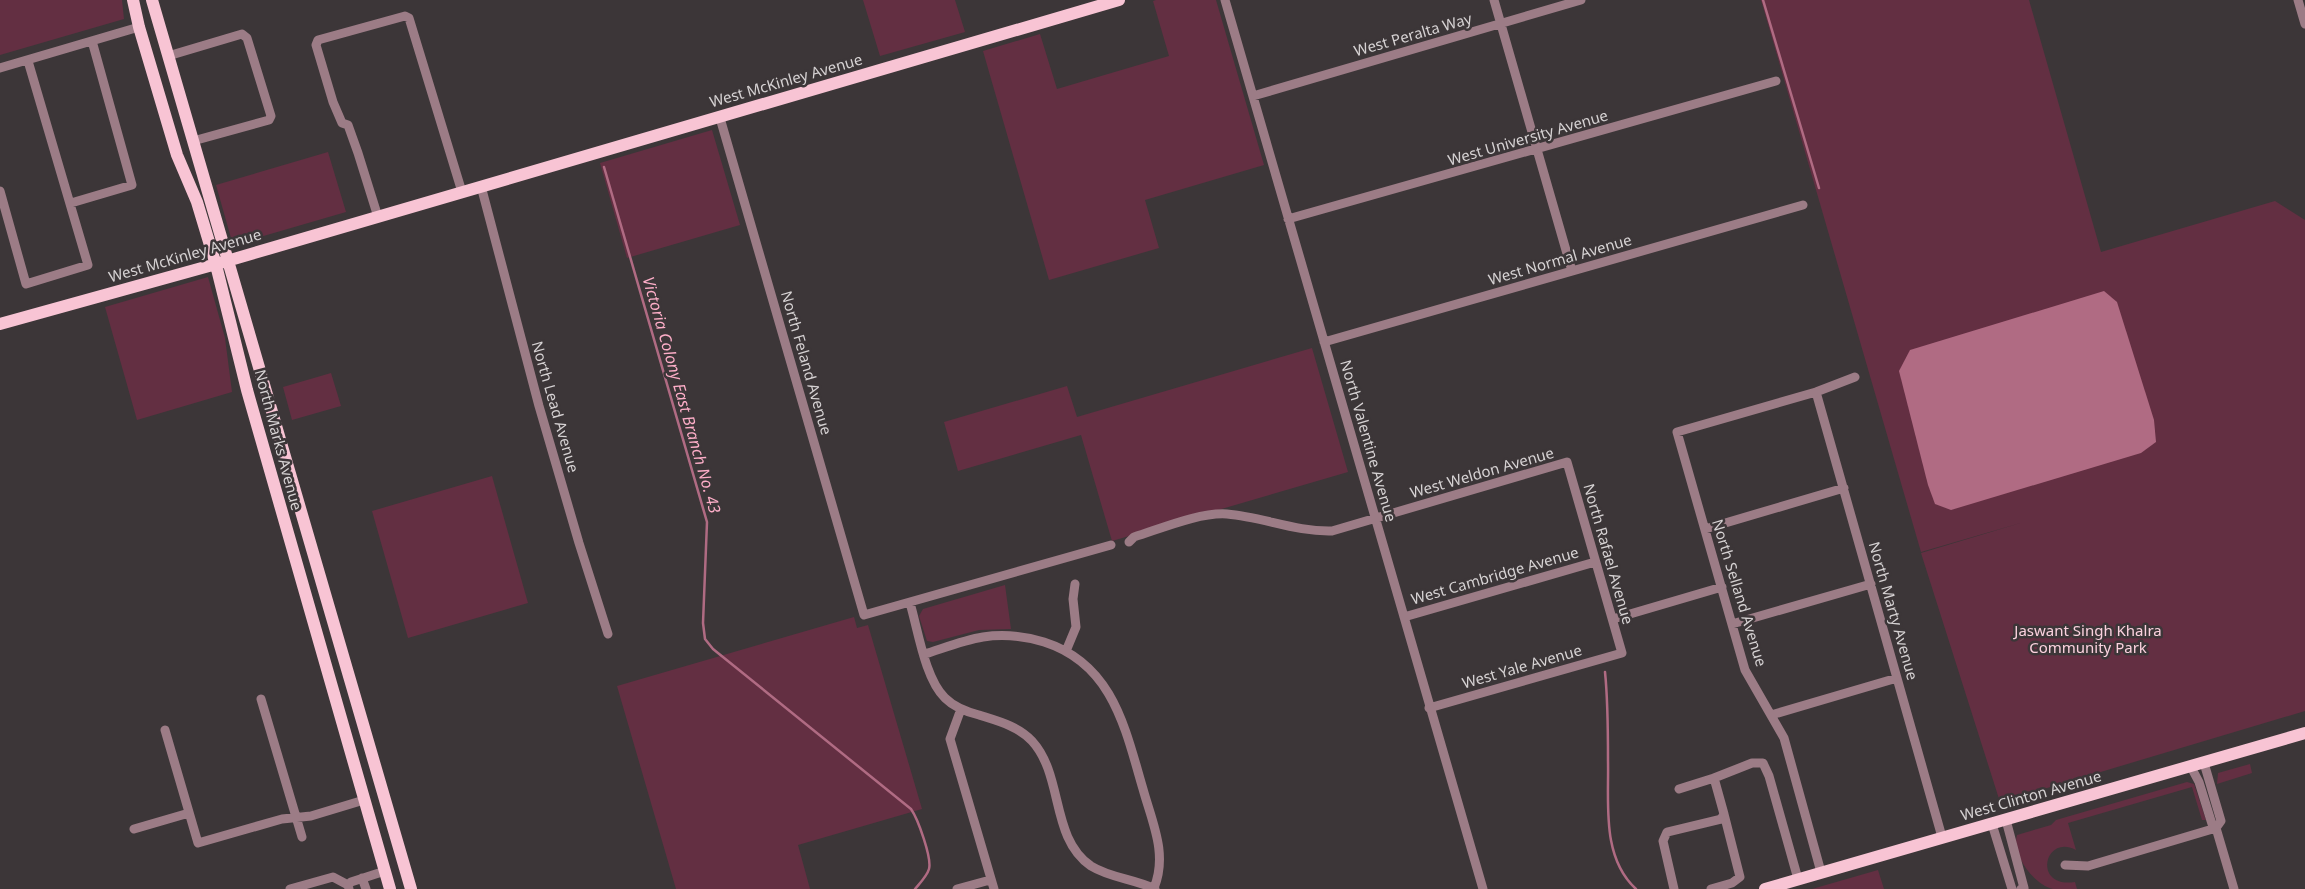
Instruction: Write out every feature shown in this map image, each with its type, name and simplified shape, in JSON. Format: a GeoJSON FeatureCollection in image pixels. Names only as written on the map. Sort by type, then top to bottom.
{"type":"FeatureCollection","features":[{"type":"Feature","properties":{"kind":"main road","name":"North Marks Avenue"},"geometry":{"type":"LineString","coordinates":[[133,0],[139,27],[177,155],[196,197],[221,263],[328,605],[411,889]]}},
{"type":"Feature","properties":{"kind":"main road","name":"North Marks Avenue"},"geometry":{"type":"LineString","coordinates":[[152,0],[193,141],[221,263],[247,390],[385,871],[387,888]]}},
{"type":"Feature","properties":{"kind":"main road","name":"West McKinley Avenue"},"geometry":{"type":"LineString","coordinates":[[0,324],[221,263],[1119,0]]}},
{"type":"Feature","properties":{"kind":"main road"},"geometry":{"type":"LineString","coordinates":[[286,530],[294,533],[300,541],[328,605]]}},
{"type":"Feature","properties":{"kind":"main road","name":"West Clinton Avenue"},"geometry":{"type":"LineString","coordinates":[[1765,889],[2305,733]]}},
{"type":"Feature","properties":{"kind":"main road"},"geometry":{"type":"LineString","coordinates":[[354,764],[373,759]]}},
{"type":"Feature","properties":{"kind":"street","name":"North Valentine Avenue"},"geometry":{"type":"LineString","coordinates":[[1225,0],[1483,889]]}},
{"type":"Feature","properties":{"kind":"street"},"geometry":{"type":"LineString","coordinates":[[1494,0],[1572,271]]}},
{"type":"Feature","properties":{"kind":"street","name":"West Peralta Way"},"geometry":{"type":"LineString","coordinates":[[1253,96],[1581,0]]}},
{"type":"Feature","properties":{"kind":"street"},"geometry":{"type":"LineString","coordinates":[[2298,0],[2305,24]]}},
{"type":"Feature","properties":{"kind":"street"},"geometry":{"type":"LineString","coordinates":[[378,217],[348,125],[342,123],[333,102],[316,45],[318,40],[405,16],[409,18],[462,192]]}},
{"type":"Feature","properties":{"kind":"street"},"geometry":{"type":"LineString","coordinates":[[0,68],[139,27]]}},
{"type":"Feature","properties":{"kind":"street"},"geometry":{"type":"LineString","coordinates":[[168,56],[242,34],[247,38],[271,116],[268,120],[193,141]]}},
{"type":"Feature","properties":{"kind":"street"},"geometry":{"type":"LineString","coordinates":[[71,203],[132,186],[92,41]]}},
{"type":"Feature","properties":{"kind":"street"},"geometry":{"type":"LineString","coordinates":[[0,191],[26,284],[88,265],[28,61]]}},
{"type":"Feature","properties":{"kind":"street","name":"West University Avenue"},"geometry":{"type":"LineString","coordinates":[[1288,219],[1776,81]]}},
{"type":"Feature","properties":{"kind":"street","name":"North Feland Avenue"},"geometry":{"type":"LineString","coordinates":[[720,118],[866,616],[910,603]]}},
{"type":"Feature","properties":{"kind":"street","name":"North Lead Avenue"},"geometry":{"type":"LineString","coordinates":[[481,186],[539,406],[608,634]]}},
{"type":"Feature","properties":{"kind":"street","name":"West Normal Avenue"},"geometry":{"type":"LineString","coordinates":[[1324,342],[1803,205]]}},
{"type":"Feature","properties":{"kind":"street"},"geometry":{"type":"LineString","coordinates":[[1816,392],[1856,377]]}},
{"type":"Feature","properties":{"kind":"street","name":"North Selland Avenue"},"geometry":{"type":"LineString","coordinates":[[1816,392],[1677,432],[1745,670],[1784,738],[1821,872]]}},
{"type":"Feature","properties":{"kind":"street","name":"North Marty Avenue"},"geometry":{"type":"LineString","coordinates":[[1816,392],[1942,837]]}},
{"type":"Feature","properties":{"kind":"street","name":"West Weldon Avenue"},"geometry":{"type":"LineString","coordinates":[[1129,542],[1134,537],[1188,521],[1225,514],[1310,531],[1332,531],[1567,462]]}},
{"type":"Feature","properties":{"kind":"street","name":"North Rafael Avenue"},"geometry":{"type":"LineString","coordinates":[[1567,462],[1622,653]]}},
{"type":"Feature","properties":{"kind":"street"},"geometry":{"type":"LineString","coordinates":[[1705,529],[1844,488]]}},
{"type":"Feature","properties":{"kind":"street"},"geometry":{"type":"LineString","coordinates":[[925,654],[969,640],[996,636],[1036,640],[1066,651],[1086,666],[1103,684],[1124,724],[1160,846],[1160,870],[1154,888],[1101,871],[1084,861],[1067,836],[1048,769],[1032,741],[1015,728],[961,709],[944,698],[936,687],[925,654],[910,603],[1111,545]]}},
{"type":"Feature","properties":{"kind":"street","name":"West Cambridge Avenue"},"geometry":{"type":"LineString","coordinates":[[1404,617],[1595,562]]}},
{"type":"Feature","properties":{"kind":"street"},"geometry":{"type":"LineString","coordinates":[[1066,651],[1076,627],[1073,599],[1075,584]]}},
{"type":"Feature","properties":{"kind":"street"},"geometry":{"type":"LineString","coordinates":[[1732,624],[1871,584]]}},
{"type":"Feature","properties":{"kind":"street"},"geometry":{"type":"LineString","coordinates":[[1613,619],[1722,587]]}},
{"type":"Feature","properties":{"kind":"street","name":"West Yale Avenue"},"geometry":{"type":"LineString","coordinates":[[1429,708],[1622,653]]}},
{"type":"Feature","properties":{"kind":"street"},"geometry":{"type":"LineString","coordinates":[[1771,716],[1897,678]]}},
{"type":"Feature","properties":{"kind":"street"},"geometry":{"type":"LineString","coordinates":[[261,699],[302,837]]}},
{"type":"Feature","properties":{"kind":"street"},"geometry":{"type":"LineString","coordinates":[[961,709],[950,739],[994,889]]}},
{"type":"Feature","properties":{"kind":"street"},"geometry":{"type":"LineString","coordinates":[[165,730],[198,843],[282,819],[311,816],[364,800]]}},
{"type":"Feature","properties":{"kind":"street"},"geometry":{"type":"LineString","coordinates":[[1678,788],[1714,778],[1752,763],[1763,763],[1769,776],[1798,879]]}},
{"type":"Feature","properties":{"kind":"street"},"geometry":{"type":"LineString","coordinates":[[2065,864],[2088,866],[2216,828],[2221,821],[2204,763]]}},
{"type":"Feature","properties":{"kind":"street"},"geometry":{"type":"LineString","coordinates":[[2191,767],[2199,782],[2212,824],[2216,828],[2234,889]]}},
{"type":"Feature","properties":{"kind":"street"},"geometry":{"type":"LineString","coordinates":[[1711,889],[1732,883],[1740,877],[1714,778]]}},
{"type":"Feature","properties":{"kind":"street"},"geometry":{"type":"LineString","coordinates":[[134,829],[189,813]]}},
{"type":"Feature","properties":{"kind":"street"},"geometry":{"type":"LineString","coordinates":[[1674,889],[1663,841],[1667,832],[1721,819],[1724,814]]}},
{"type":"Feature","properties":{"kind":"street"},"geometry":{"type":"LineString","coordinates":[[2006,820],[2022,888]]}},
{"type":"Feature","properties":{"kind":"street"},"geometry":{"type":"LineString","coordinates":[[1992,824],[2012,889]]}},
{"type":"Feature","properties":{"kind":"street"},"geometry":{"type":"LineString","coordinates":[[290,889],[333,877],[348,887],[362,878],[385,871]]}},
{"type":"Feature","properties":{"kind":"street"},"geometry":{"type":"LineString","coordinates":[[362,878],[366,889]]}},
{"type":"Feature","properties":{"kind":"street"},"geometry":{"type":"LineString","coordinates":[[957,889],[990,880]]}},
{"type":"Feature","properties":{"kind":"green space"},"geometry":{"type":"Polygon","coordinates":[[[0,0],[122,0],[124,19],[0,55],[0,0]]]}},
{"type":"Feature","properties":{"kind":"green space"},"geometry":{"type":"Polygon","coordinates":[[[863,0],[955,0],[965,32],[880,56],[863,0]]]}},
{"type":"Feature","properties":{"kind":"green space"},"geometry":{"type":"Polygon","coordinates":[[[1216,0],[1264,165],[1145,200],[1159,248],[1049,280],[983,51],[1040,34],[1057,89],[1169,56],[1153,1],[1216,0]]]}},
{"type":"Feature","properties":{"kind":"green space","name":"Jaswant Singh Khalra Community Park"},"geometry":{"type":"Polygon","coordinates":[[[1761,0],[2029,0],[2101,252],[2275,201],[2305,220],[2305,711],[2000,802],[1921,553],[2024,522],[1921,552],[1761,0]]]}},
{"type":"Feature","properties":{"kind":"green space"},"geometry":{"type":"Polygon","coordinates":[[[712,130],[740,225],[627,258],[600,163],[712,130]]]}},
{"type":"Feature","properties":{"kind":"green space"},"geometry":{"type":"Polygon","coordinates":[[[328,152],[346,212],[233,245],[216,185],[328,152]]]}},
{"type":"Feature","properties":{"kind":"green space"},"geometry":{"type":"Polygon","coordinates":[[[208,277],[225,338],[232,392],[137,420],[105,307],[208,277]]]}},
{"type":"Feature","properties":{"kind":"green space"},"geometry":{"type":"Polygon","coordinates":[[[1312,348],[1348,472],[1112,541],[1081,435],[958,471],[944,422],[1067,386],[1077,417],[1312,348]]]}},
{"type":"Feature","properties":{"kind":"green space"},"geometry":{"type":"Polygon","coordinates":[[[331,373],[341,406],[292,420],[283,387],[331,373]]]}},
{"type":"Feature","properties":{"kind":"green space"},"geometry":{"type":"Polygon","coordinates":[[[492,476],[528,603],[408,638],[372,511],[492,476]]]}},
{"type":"Feature","properties":{"kind":"green space"},"geometry":{"type":"Polygon","coordinates":[[[1005,585],[1011,629],[979,630],[933,642],[927,641],[919,616],[923,609],[1005,585]]]}},
{"type":"Feature","properties":{"kind":"green space"},"geometry":{"type":"Polygon","coordinates":[[[854,617],[857,628],[868,625],[922,809],[798,845],[810,889],[676,889],[617,686],[854,617]]]}},
{"type":"Feature","properties":{"kind":"green space"},"geometry":{"type":"Polygon","coordinates":[[[2250,764],[2252,773],[2217,784],[2218,773],[2250,764]]]}},
{"type":"Feature","properties":{"kind":"green space"},"geometry":{"type":"Polygon","coordinates":[[[2187,782],[2194,784],[2206,820],[2202,820],[2192,787],[2068,823],[2076,850],[2065,847],[2056,849],[2050,854],[2047,862],[2048,870],[2053,878],[2061,882],[2075,882],[2077,889],[2053,889],[2039,882],[2026,868],[2017,851],[2017,835],[2051,825],[2056,820],[2187,782]]]}},
{"type":"Feature","properties":{"kind":"green space"},"geometry":{"type":"Polygon","coordinates":[[[1878,870],[1884,889],[1812,889],[1878,870]]]}},
{"type":"Feature","properties":{"kind":"shaded area"},"geometry":{"type":"Polygon","coordinates":[[[2104,291],[2117,302],[2154,420],[2156,442],[2141,453],[1951,510],[1935,504],[1928,485],[1899,371],[1910,350],[2104,291]]]}},
{"type":"Feature","properties":{"kind":"waterway"},"geometry":{"type":"LineString","coordinates":[[1763,0],[1819,188]]}},
{"type":"Feature","properties":{"kind":"waterway","name":"Victoria Colony East Branch No. 43"},"geometry":{"type":"LineString","coordinates":[[604,167],[707,522],[703,623],[705,639],[713,649],[911,809],[924,839],[929,864],[927,874],[915,889]]}},
{"type":"Feature","properties":{"kind":"waterway"},"geometry":{"type":"LineString","coordinates":[[1605,672],[1608,716],[1609,828],[1617,861],[1625,876],[1636,889]]}}]}
